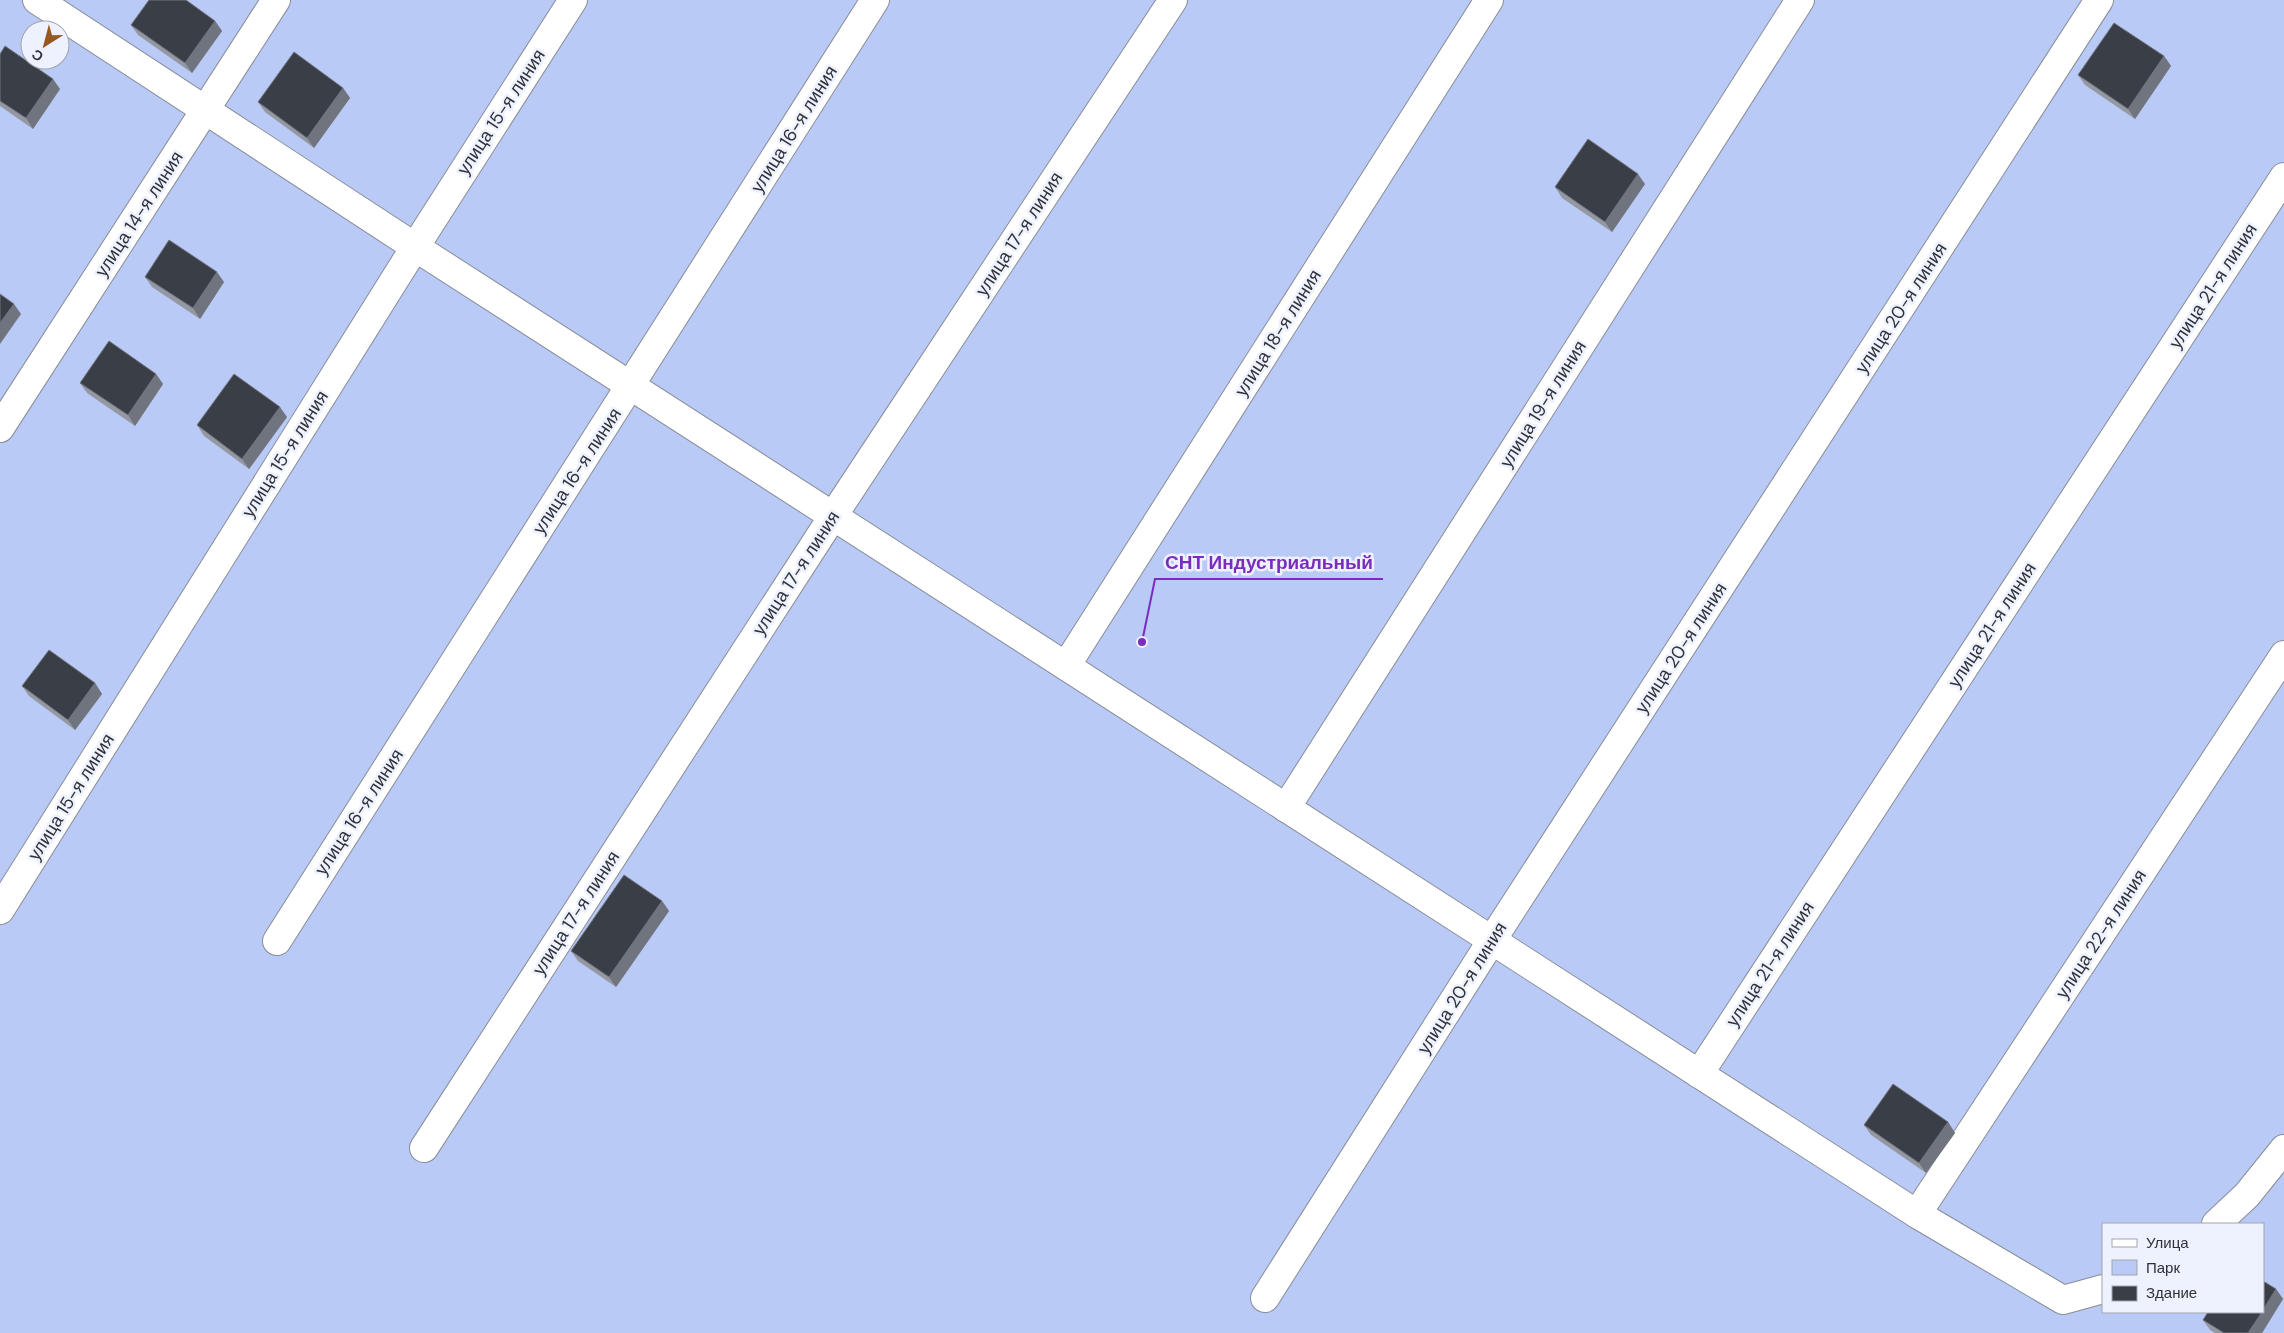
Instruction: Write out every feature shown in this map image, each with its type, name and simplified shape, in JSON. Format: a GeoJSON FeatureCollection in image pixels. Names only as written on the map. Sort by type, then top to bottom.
{"type":"FeatureCollection","features":[{"type":"Feature","properties":{"kind":"street"},"geometry":{"type":"LineString","coordinates":[[36,0],[414,246],[1917,1214],[2063,1300],[2102,1289]]}},
{"type":"Feature","properties":{"kind":"street","name":"улица 14-я линия"},"geometry":{"type":"LineString","coordinates":[[0,428],[276,0]]}},
{"type":"Feature","properties":{"kind":"street","name":"улица 15-я линия"},"geometry":{"type":"LineString","coordinates":[[0,910],[414,246],[573,0]]}},
{"type":"Feature","properties":{"kind":"street","name":"улица 16-я линия"},"geometry":{"type":"LineString","coordinates":[[277,940],[876,0]]}},
{"type":"Feature","properties":{"kind":"street","name":"улица 17-я линия"},"geometry":{"type":"LineString","coordinates":[[424,1148],[833,516],[1173,0]]}},
{"type":"Feature","properties":{"kind":"street","name":"улица 18-я линия"},"geometry":{"type":"LineString","coordinates":[[1066,666],[1490,0]]}},
{"type":"Feature","properties":{"kind":"street","name":"улица 19-я линия"},"geometry":{"type":"LineString","coordinates":[[1286,808],[1800,0]]}},
{"type":"Feature","properties":{"kind":"street","name":"улица 20-я линия"},"geometry":{"type":"LineString","coordinates":[[1266,1298],[1492,940],[2099,0]]}},
{"type":"Feature","properties":{"kind":"street","name":"улица 21-я линия"},"geometry":{"type":"LineString","coordinates":[[1699,1074],[2284,176]]}},
{"type":"Feature","properties":{"kind":"street","name":"улица 22-я линия"},"geometry":{"type":"LineString","coordinates":[[1917,1214],[2284,655]]}},
{"type":"Feature","properties":{"kind":"street"},"geometry":{"type":"LineString","coordinates":[[2217,1223],[2247,1195],[2284,1149]]}},
{"type":"Feature","properties":{"kind":"green space"},"geometry":{"type":"Polygon","coordinates":[[[0,0],[2284,0],[2284,1333],[0,1333],[0,0]]]}},
{"type":"Feature","properties":{"kind":"building"},"geometry":{"type":"Polygon","coordinates":[[[149,0],[186,0],[215,21],[185,63],[131,25],[149,0]]]}},
{"type":"Feature","properties":{"kind":"building"},"geometry":{"type":"Polygon","coordinates":[[[2114,23],[2164,56],[2128,109],[2078,75],[2114,23]]]}},
{"type":"Feature","properties":{"kind":"building"},"geometry":{"type":"Polygon","coordinates":[[[5,46],[20,56],[20,70],[40,70],[53,79],[26,118],[0,101],[0,54],[5,46]]]}},
{"type":"Feature","properties":{"kind":"building"},"geometry":{"type":"Polygon","coordinates":[[[294,52],[343,88],[307,138],[258,102],[294,52]]]}},
{"type":"Feature","properties":{"kind":"building"},"geometry":{"type":"Polygon","coordinates":[[[1588,139],[1638,174],[1605,222],[1555,187],[1588,139]]]}},
{"type":"Feature","properties":{"kind":"building"},"geometry":{"type":"Polygon","coordinates":[[[169,240],[217,272],[193,308],[145,277],[169,240]]]}},
{"type":"Feature","properties":{"kind":"building"},"geometry":{"type":"Polygon","coordinates":[[[0,294],[14,304],[0,323],[0,294]]]}},
{"type":"Feature","properties":{"kind":"building"},"geometry":{"type":"Polygon","coordinates":[[[109,341],[156,374],[128,415],[80,383],[109,341]]]}},
{"type":"Feature","properties":{"kind":"building"},"geometry":{"type":"Polygon","coordinates":[[[234,374],[280,407],[242,459],[197,425],[234,374]]]}},
{"type":"Feature","properties":{"kind":"building"},"geometry":{"type":"Polygon","coordinates":[[[49,650],[95,683],[68,720],[22,686],[49,650]]]}},
{"type":"Feature","properties":{"kind":"building"},"geometry":{"type":"Polygon","coordinates":[[[624,875],[662,901],[609,977],[571,951],[624,875]]]}},
{"type":"Feature","properties":{"kind":"building"},"geometry":{"type":"Polygon","coordinates":[[[1893,1084],[1948,1122],[1919,1163],[1864,1125],[1893,1084]]]}},
{"type":"Feature","properties":{"kind":"building"},"geometry":{"type":"Polygon","coordinates":[[[2264,1282],[2276,1289],[2264,1308],[2264,1282]]]}},
{"type":"Feature","properties":{"kind":"building"},"geometry":{"type":"Polygon","coordinates":[[[2207,1313],[2261,1313],[2248,1333],[2224,1333],[2203,1320],[2207,1313]]]}},
{"type":"Feature","properties":{"kind":"place","name":"СНТ Индустриальный"},"geometry":{"type":"Point","coordinates":[1142,642]}}]}
